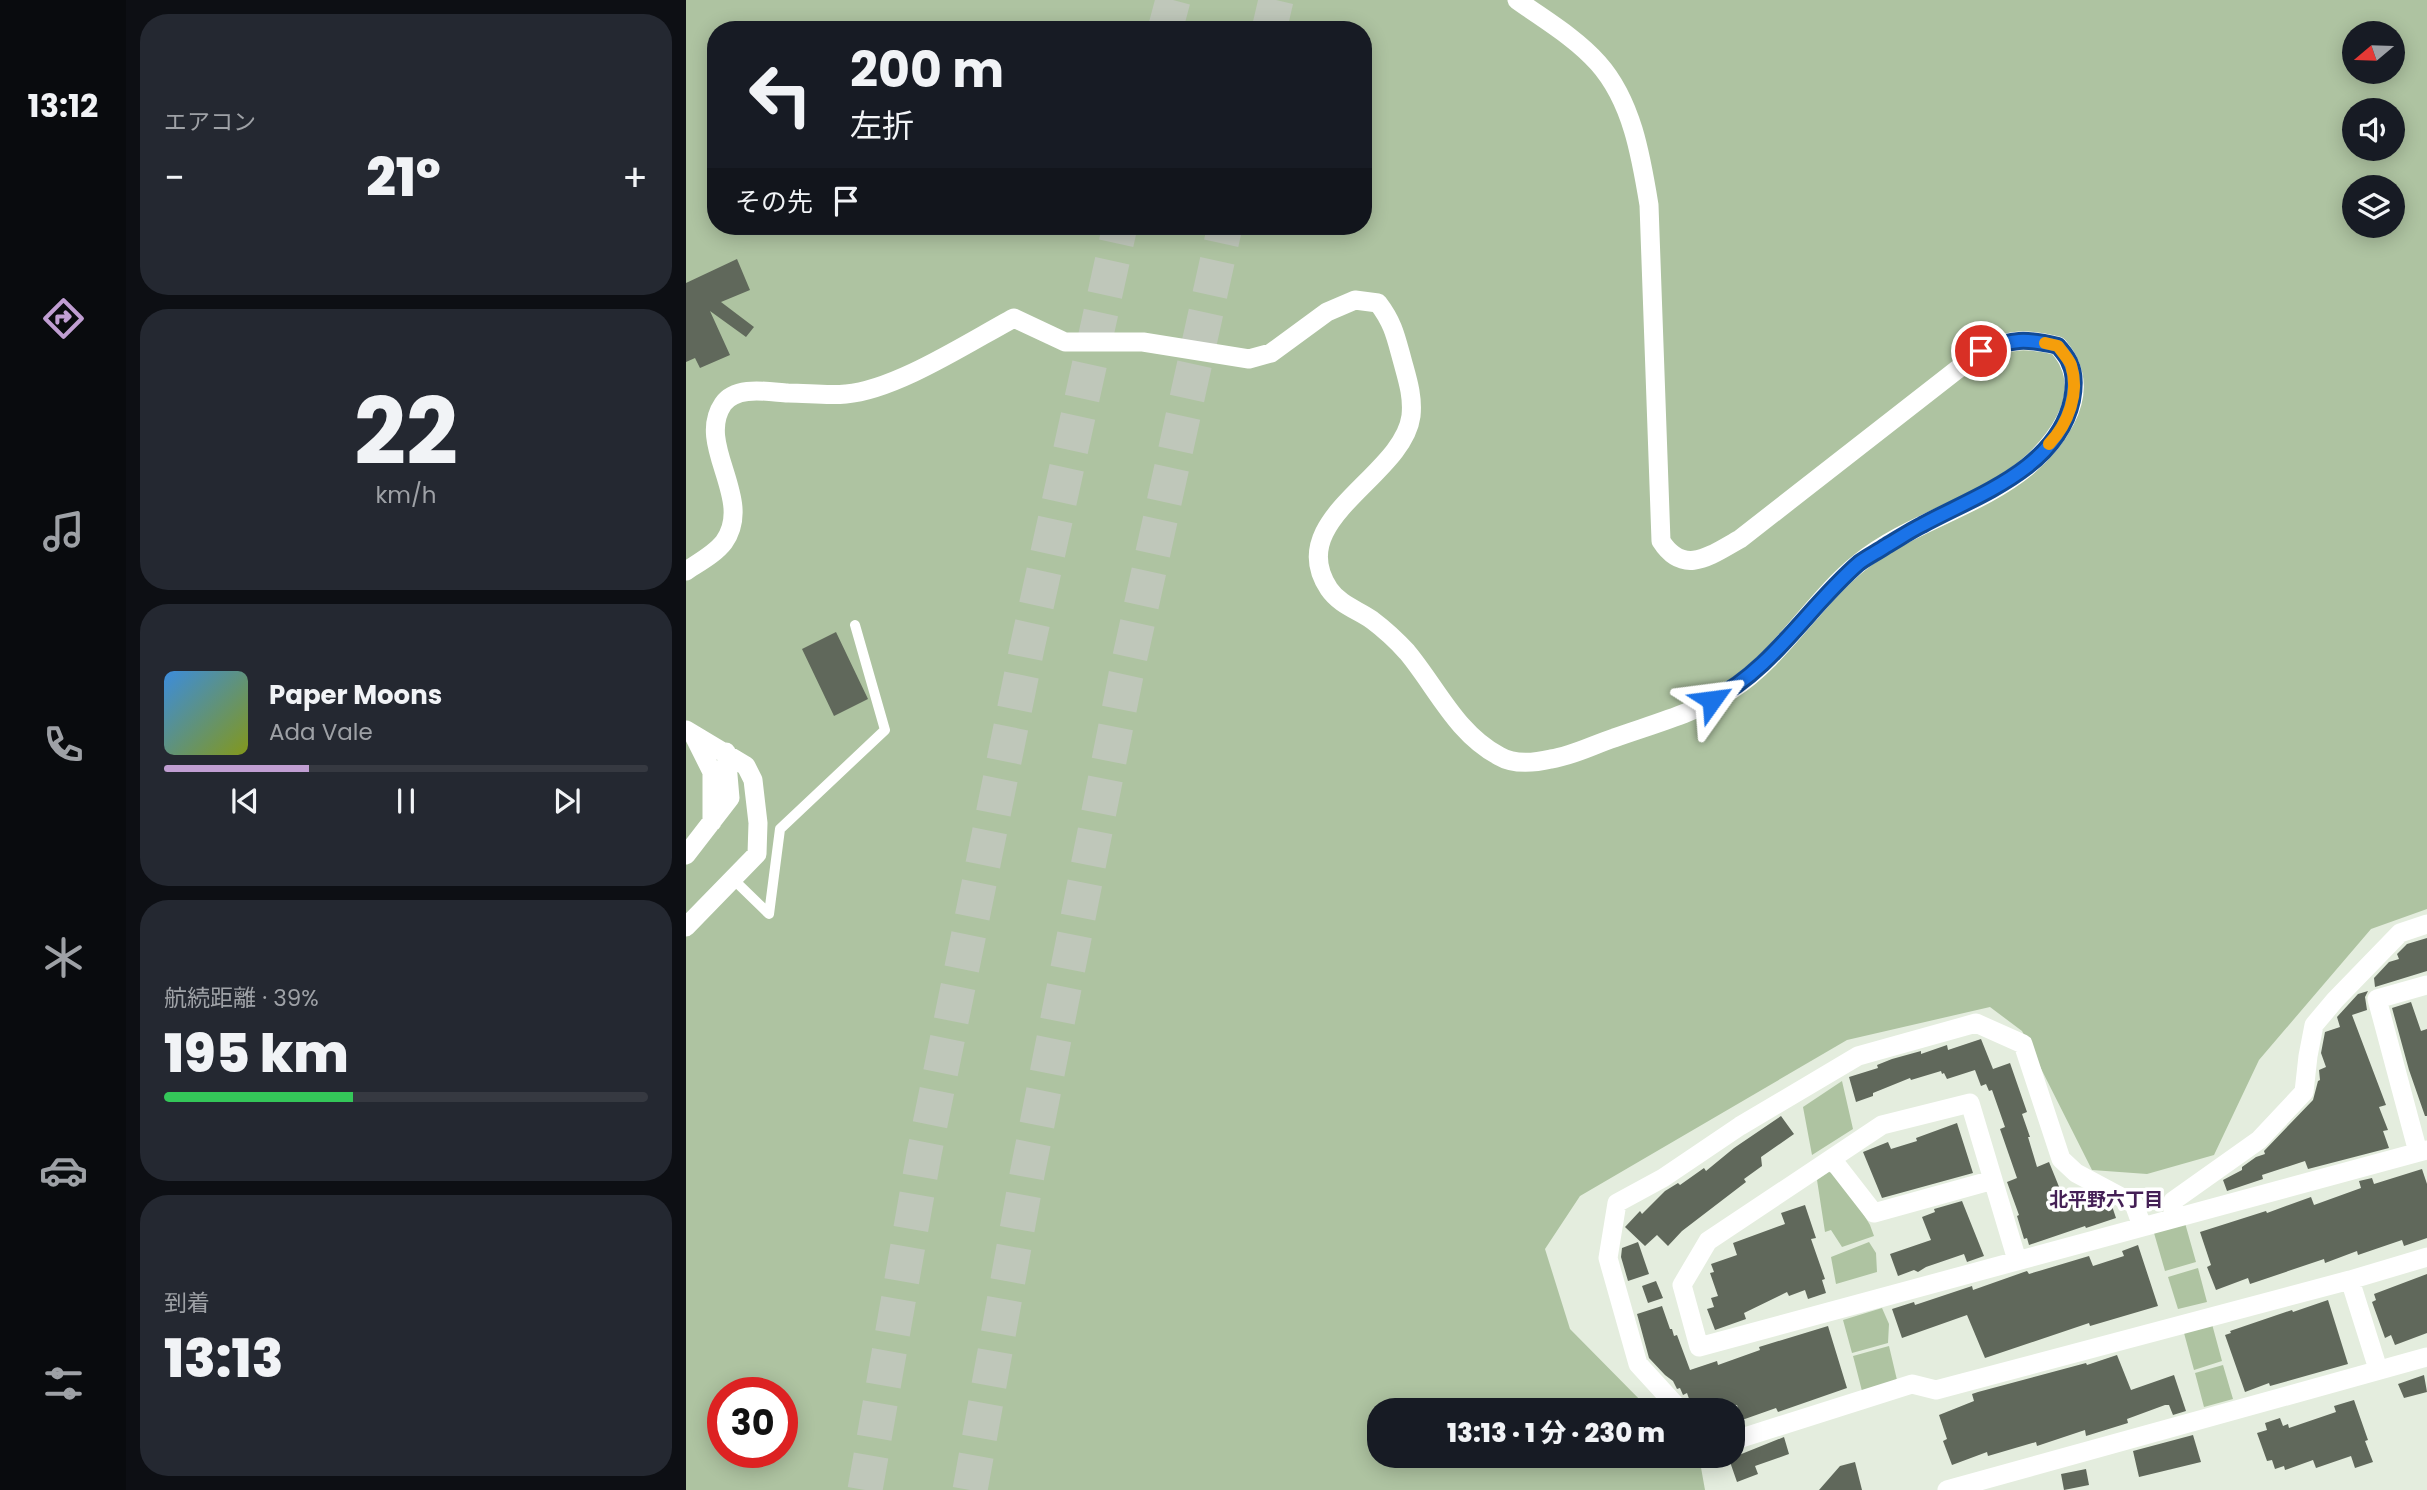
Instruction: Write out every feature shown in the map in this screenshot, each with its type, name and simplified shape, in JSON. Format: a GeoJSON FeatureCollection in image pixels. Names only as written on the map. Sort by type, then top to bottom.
{"type":"FeatureCollection","features":[{"type":"Feature","properties":{"kind":"street"},"geometry":{"type":"LineString","coordinates":[[686,571],[723,543],[732,525],[734,503],[718,450],[716,421],[724,402],[744,391],[847,394],[885,386],[1014,318],[1065,342],[1143,342],[1248,359],[1271,353],[1327,312],[1355,300],[1378,303],[1391,320],[1411,393],[1411,419],[1398,445],[1331,520],[1321,538],[1320,564],[1328,588],[1340,601],[1374,621],[1406,651],[1455,719],[1478,744],[1503,759],[1523,763],[1554,759],[1692,709],[1731,690],[1760,667],[1828,592],[1861,561],[1922,525],[1983,495],[2026,467],[2054,439],[2069,415],[2074,389],[2070,364],[2058,346],[2033,340],[2008,341],[1981,351],[1740,539],[1704,559],[1689,562],[1669,554],[1661,541],[1649,205],[1641,154],[1617,90],[1599,64],[1572,39],[1517,0]]}},
{"type":"Feature","properties":{"kind":"street"},"geometry":{"type":"LineString","coordinates":[[686,927],[757,854],[758,823],[753,780],[746,766],[690,733]]}},
{"type":"Feature","properties":{"kind":"street"},"geometry":{"type":"LineString","coordinates":[[690,733],[712,772],[712,823]]}},
{"type":"Feature","properties":{"kind":"street"},"geometry":{"type":"LineString","coordinates":[[686,855],[730,797],[726,752]]}},
{"type":"Feature","properties":{"kind":"street"},"geometry":{"type":"LineString","coordinates":[[2173,1217],[2173,1201],[2259,1140],[2304,1092],[2314,1026],[2335,1000],[2400,933],[2427,924]]}},
{"type":"Feature","properties":{"kind":"street"},"geometry":{"type":"LineString","coordinates":[[2017,1260],[1970,1103],[1882,1125],[1709,1241],[1682,1285],[1699,1347],[2423,1151],[2378,999],[2427,985]]}},
{"type":"Feature","properties":{"kind":"street"},"geometry":{"type":"LineString","coordinates":[[1669,1398],[1638,1364],[1608,1258],[1617,1203],[1663,1178],[1740,1126],[1858,1056],[1976,1023],[2023,1044],[2062,1159],[2076,1173],[2134,1204],[2142,1226]]}},
{"type":"Feature","properties":{"kind":"street"},"geometry":{"type":"LineString","coordinates":[[1832,1159],[1874,1213],[1993,1180]]}},
{"type":"Feature","properties":{"kind":"street"},"geometry":{"type":"LineString","coordinates":[[1745,1437],[1912,1384],[1936,1390],[2350,1280],[2427,1256]]}},
{"type":"Feature","properties":{"kind":"street"},"geometry":{"type":"LineString","coordinates":[[2350,1280],[2378,1369]]}},
{"type":"Feature","properties":{"kind":"street"},"geometry":{"type":"LineString","coordinates":[[1947,1490],[2427,1357]]}},
{"type":"Feature","properties":{"kind":"lane"},"geometry":{"type":"LineString","coordinates":[[733,879],[769,914],[779,829],[884,730],[855,625]]}},
{"type":"Feature","properties":{"kind":"green space"},"geometry":{"type":"Polygon","coordinates":[[[686,0],[2427,0],[2427,909],[2371,929],[2259,1060],[2214,1155],[2147,1174],[2092,1170],[2022,1031],[1990,1007],[1847,1040],[1580,1196],[1545,1249],[1570,1329],[1638,1398],[1367,1398],[1367,1468],[1701,1468],[1705,1490],[686,1490],[686,0]]]}},
{"type":"Feature","properties":{"kind":"green space"},"geometry":{"type":"Polygon","coordinates":[[[1842,1081],[1853,1129],[1812,1155],[1803,1107],[1842,1081]]]}},
{"type":"Feature","properties":{"kind":"green space"},"geometry":{"type":"Polygon","coordinates":[[[1829,1172],[1840,1175],[1874,1236],[1842,1247],[1831,1230],[1825,1232],[1817,1180],[1829,1172]]]}},
{"type":"Feature","properties":{"kind":"green space"},"geometry":{"type":"Polygon","coordinates":[[[2185,1223],[2196,1262],[2165,1271],[2154,1233],[2185,1223]]]}},
{"type":"Feature","properties":{"kind":"green space"},"geometry":{"type":"Polygon","coordinates":[[[1869,1242],[1876,1253],[1877,1272],[1836,1284],[1831,1257],[1869,1242]]]}},
{"type":"Feature","properties":{"kind":"green space"},"geometry":{"type":"Polygon","coordinates":[[[2198,1268],[2207,1302],[2178,1309],[2168,1277],[2198,1268]]]}},
{"type":"Feature","properties":{"kind":"green space"},"geometry":{"type":"Polygon","coordinates":[[[1882,1308],[1889,1324],[1888,1343],[1852,1353],[1843,1320],[1882,1308]]]}},
{"type":"Feature","properties":{"kind":"green space"},"geometry":{"type":"Polygon","coordinates":[[[2212,1324],[2222,1361],[2194,1370],[2184,1333],[2212,1324]]]}},
{"type":"Feature","properties":{"kind":"green space"},"geometry":{"type":"Polygon","coordinates":[[[1889,1346],[1897,1380],[1862,1391],[1853,1356],[1889,1346]]]}},
{"type":"Feature","properties":{"kind":"green space"},"geometry":{"type":"Polygon","coordinates":[[[2223,1365],[2233,1399],[2204,1407],[2195,1373],[2223,1365]]]}},
{"type":"Feature","properties":{"kind":"building"},"geometry":{"type":"Polygon","coordinates":[[[737,259],[750,290],[721,302],[754,327],[746,337],[710,311],[730,355],[700,368],[695,358],[686,362],[686,283],[737,259]]]}},
{"type":"Feature","properties":{"kind":"building"},"geometry":{"type":"Polygon","coordinates":[[[836,632],[868,699],[834,716],[802,649],[836,632]]]}},
{"type":"Feature","properties":{"kind":"building"},"geometry":{"type":"Polygon","coordinates":[[[2427,938],[2427,971],[2375,987],[2374,978],[2389,962],[2399,959],[2397,954],[2407,944],[2427,938]]]}},
{"type":"Feature","properties":{"kind":"building"},"geometry":{"type":"Polygon","coordinates":[[[2368,991],[2365,997],[2367,1010],[2352,1015],[2386,1105],[2379,1107],[2388,1130],[2383,1131],[2389,1148],[2308,1169],[2305,1161],[2262,1175],[2263,1179],[2227,1191],[2223,1180],[2242,1170],[2242,1167],[2256,1157],[2265,1154],[2264,1151],[2313,1100],[2320,1080],[2319,1070],[2326,1067],[2321,1053],[2325,1032],[2340,1027],[2337,1017],[2358,994],[2368,991]]]}},
{"type":"Feature","properties":{"kind":"building"},"geometry":{"type":"Polygon","coordinates":[[[2411,1002],[2421,1031],[2427,1029],[2427,1116],[2409,1070],[2392,1008],[2411,1002]]]}},
{"type":"Feature","properties":{"kind":"building"},"geometry":{"type":"Polygon","coordinates":[[[1981,1039],[1993,1069],[2010,1063],[2027,1112],[2022,1114],[2037,1167],[2049,1162],[2066,1204],[2092,1196],[2099,1199],[2101,1206],[2112,1206],[2116,1218],[2029,1245],[2027,1238],[2024,1239],[2007,1182],[2017,1178],[2000,1129],[2005,1127],[1992,1090],[1989,1091],[1986,1084],[1981,1086],[1975,1070],[1947,1079],[1941,1071],[1911,1080],[1910,1078],[1856,1102],[1849,1077],[1878,1068],[1877,1065],[1892,1059],[1921,1051],[1921,1054],[1947,1045],[1948,1050],[1981,1039]]]}},
{"type":"Feature","properties":{"kind":"building"},"geometry":{"type":"Polygon","coordinates":[[[1781,1116],[1794,1134],[1761,1157],[1762,1166],[1744,1179],[1746,1182],[1682,1231],[1668,1246],[1657,1235],[1645,1246],[1625,1227],[1665,1191],[1678,1183],[1680,1185],[1704,1168],[1706,1171],[1781,1116]]]}},
{"type":"Feature","properties":{"kind":"building"},"geometry":{"type":"Polygon","coordinates":[[[1957,1123],[1973,1173],[1882,1198],[1863,1152],[1888,1142],[1891,1149],[1917,1141],[1916,1138],[1957,1123]]]}},
{"type":"Feature","properties":{"kind":"building"},"geometry":{"type":"Polygon","coordinates":[[[2422,1169],[2427,1184],[2427,1238],[2404,1246],[2402,1240],[2358,1255],[2357,1251],[2325,1263],[2324,1259],[2250,1284],[2248,1278],[2216,1290],[2207,1267],[2211,1265],[2200,1232],[2311,1197],[2314,1205],[2361,1188],[2359,1181],[2372,1178],[2374,1184],[2422,1169]]]}},
{"type":"Feature","properties":{"kind":"building"},"geometry":{"type":"Polygon","coordinates":[[[1962,1201],[1984,1256],[1967,1262],[1964,1254],[1918,1272],[1914,1270],[1898,1276],[1890,1254],[1931,1240],[1922,1217],[1935,1212],[1934,1209],[1962,1201]]]}},
{"type":"Feature","properties":{"kind":"building"},"geometry":{"type":"Polygon","coordinates":[[[1805,1205],[1816,1238],[1811,1239],[1825,1279],[1822,1280],[1826,1293],[1808,1299],[1805,1290],[1789,1296],[1787,1292],[1744,1313],[1746,1319],[1715,1330],[1707,1309],[1714,1307],[1711,1298],[1718,1296],[1710,1273],[1714,1272],[1711,1264],[1737,1255],[1733,1243],[1785,1224],[1781,1213],[1805,1205]]]}},
{"type":"Feature","properties":{"kind":"building"},"geometry":{"type":"Polygon","coordinates":[[[1638,1242],[1649,1274],[1628,1281],[1621,1257],[1622,1248],[1638,1242]]]}},
{"type":"Feature","properties":{"kind":"building"},"geometry":{"type":"Polygon","coordinates":[[[2138,1245],[2158,1306],[2090,1326],[2089,1323],[1985,1358],[1967,1315],[1902,1338],[1892,1309],[1914,1302],[1915,1305],[1972,1286],[1973,1290],[2027,1271],[2029,1274],[2089,1256],[2093,1266],[2124,1256],[2122,1251],[2138,1245]]]}},
{"type":"Feature","properties":{"kind":"building"},"geometry":{"type":"Polygon","coordinates":[[[2427,1274],[2427,1333],[2395,1345],[2391,1335],[2385,1338],[2372,1302],[2376,1300],[2374,1294],[2427,1274]]]}},
{"type":"Feature","properties":{"kind":"building"},"geometry":{"type":"Polygon","coordinates":[[[1656,1281],[1663,1298],[1648,1303],[1642,1286],[1656,1281]]]}},
{"type":"Feature","properties":{"kind":"building"},"geometry":{"type":"Polygon","coordinates":[[[2328,1300],[2348,1364],[2270,1386],[2269,1383],[2245,1392],[2225,1335],[2231,1333],[2230,1331],[2328,1300]]]}},
{"type":"Feature","properties":{"kind":"building"},"geometry":{"type":"Polygon","coordinates":[[[1662,1306],[1670,1329],[1674,1336],[1677,1335],[1690,1370],[1717,1361],[1718,1365],[1760,1350],[1759,1347],[1828,1326],[1847,1388],[1778,1412],[1776,1408],[1745,1419],[1745,1398],[1689,1398],[1687,1393],[1683,1395],[1680,1388],[1677,1389],[1673,1381],[1649,1358],[1637,1314],[1662,1306]]]}},
{"type":"Feature","properties":{"kind":"building"},"geometry":{"type":"Polygon","coordinates":[[[2117,1355],[2131,1390],[2174,1375],[2186,1411],[2173,1415],[2169,1405],[2165,1405],[2127,1419],[2128,1423],[2086,1436],[2085,1430],[2037,1446],[2036,1442],[1988,1456],[1987,1452],[1952,1465],[1943,1441],[1947,1439],[1939,1415],[1974,1401],[1972,1394],[2117,1355]]]}},
{"type":"Feature","properties":{"kind":"building"},"geometry":{"type":"Polygon","coordinates":[[[2424,1375],[2427,1392],[2404,1398],[2398,1384],[2424,1375]]]}},
{"type":"Feature","properties":{"kind":"building"},"geometry":{"type":"Polygon","coordinates":[[[2354,1400],[2373,1462],[2355,1468],[2351,1456],[2316,1468],[2313,1460],[2285,1470],[2284,1466],[2275,1469],[2272,1460],[2267,1461],[2257,1433],[2267,1430],[2265,1423],[2280,1418],[2283,1426],[2288,1424],[2289,1428],[2336,1412],[2334,1406],[2354,1400]]]}},
{"type":"Feature","properties":{"kind":"building"},"geometry":{"type":"Polygon","coordinates":[[[2193,1435],[2201,1462],[2139,1477],[2133,1451],[2193,1435]]]}},
{"type":"Feature","properties":{"kind":"building"},"geometry":{"type":"Polygon","coordinates":[[[1784,1437],[1789,1454],[1755,1466],[1758,1474],[1737,1482],[1732,1468],[1745,1468],[1745,1453],[1784,1437]]]}},
{"type":"Feature","properties":{"kind":"building"},"geometry":{"type":"Polygon","coordinates":[[[1855,1462],[1862,1490],[1819,1490],[1840,1466],[1855,1462]]]}},
{"type":"Feature","properties":{"kind":"building"},"geometry":{"type":"Polygon","coordinates":[[[2086,1469],[2089,1485],[2064,1490],[2061,1474],[2086,1469]]]}},
{"type":"Feature","properties":{"kind":"tunnel"},"geometry":{"type":"LineString","coordinates":[[1167,21],[1173,0]]}},
{"type":"Feature","properties":{"kind":"tunnel"},"geometry":{"type":"LineString","coordinates":[[1271,21],[1276,0]]}},
{"type":"Feature","properties":{"kind":"tunnel"},"geometry":{"type":"LineString","coordinates":[[865,1490],[924,1154],[1027,648],[1118,235]]}},
{"type":"Feature","properties":{"kind":"tunnel"},"geometry":{"type":"LineString","coordinates":[[970,1490],[1027,1175],[1126,675],[1223,235]]}},
{"type":"Feature","properties":{"kind":"slow traffic"},"geometry":{"type":"LineString","coordinates":[[2045,343],[2058,346],[2070,364],[2074,389],[2069,415],[2049,444]]}},
{"type":"Feature","properties":{"kind":"district","name":"北平野六丁目"},"geometry":{"type":"Point","coordinates":[2106,1199]}},
{"type":"Feature","properties":{"kind":"route"},"geometry":{"type":"LineString","coordinates":[[1712,700],[1731,690],[1760,667],[1828,592],[1861,561],[1922,525],[1983,495],[2026,467],[2054,439],[2069,415],[2074,389],[2070,364],[2058,346],[2033,340],[2008,341],[1981,351]]}}]}
